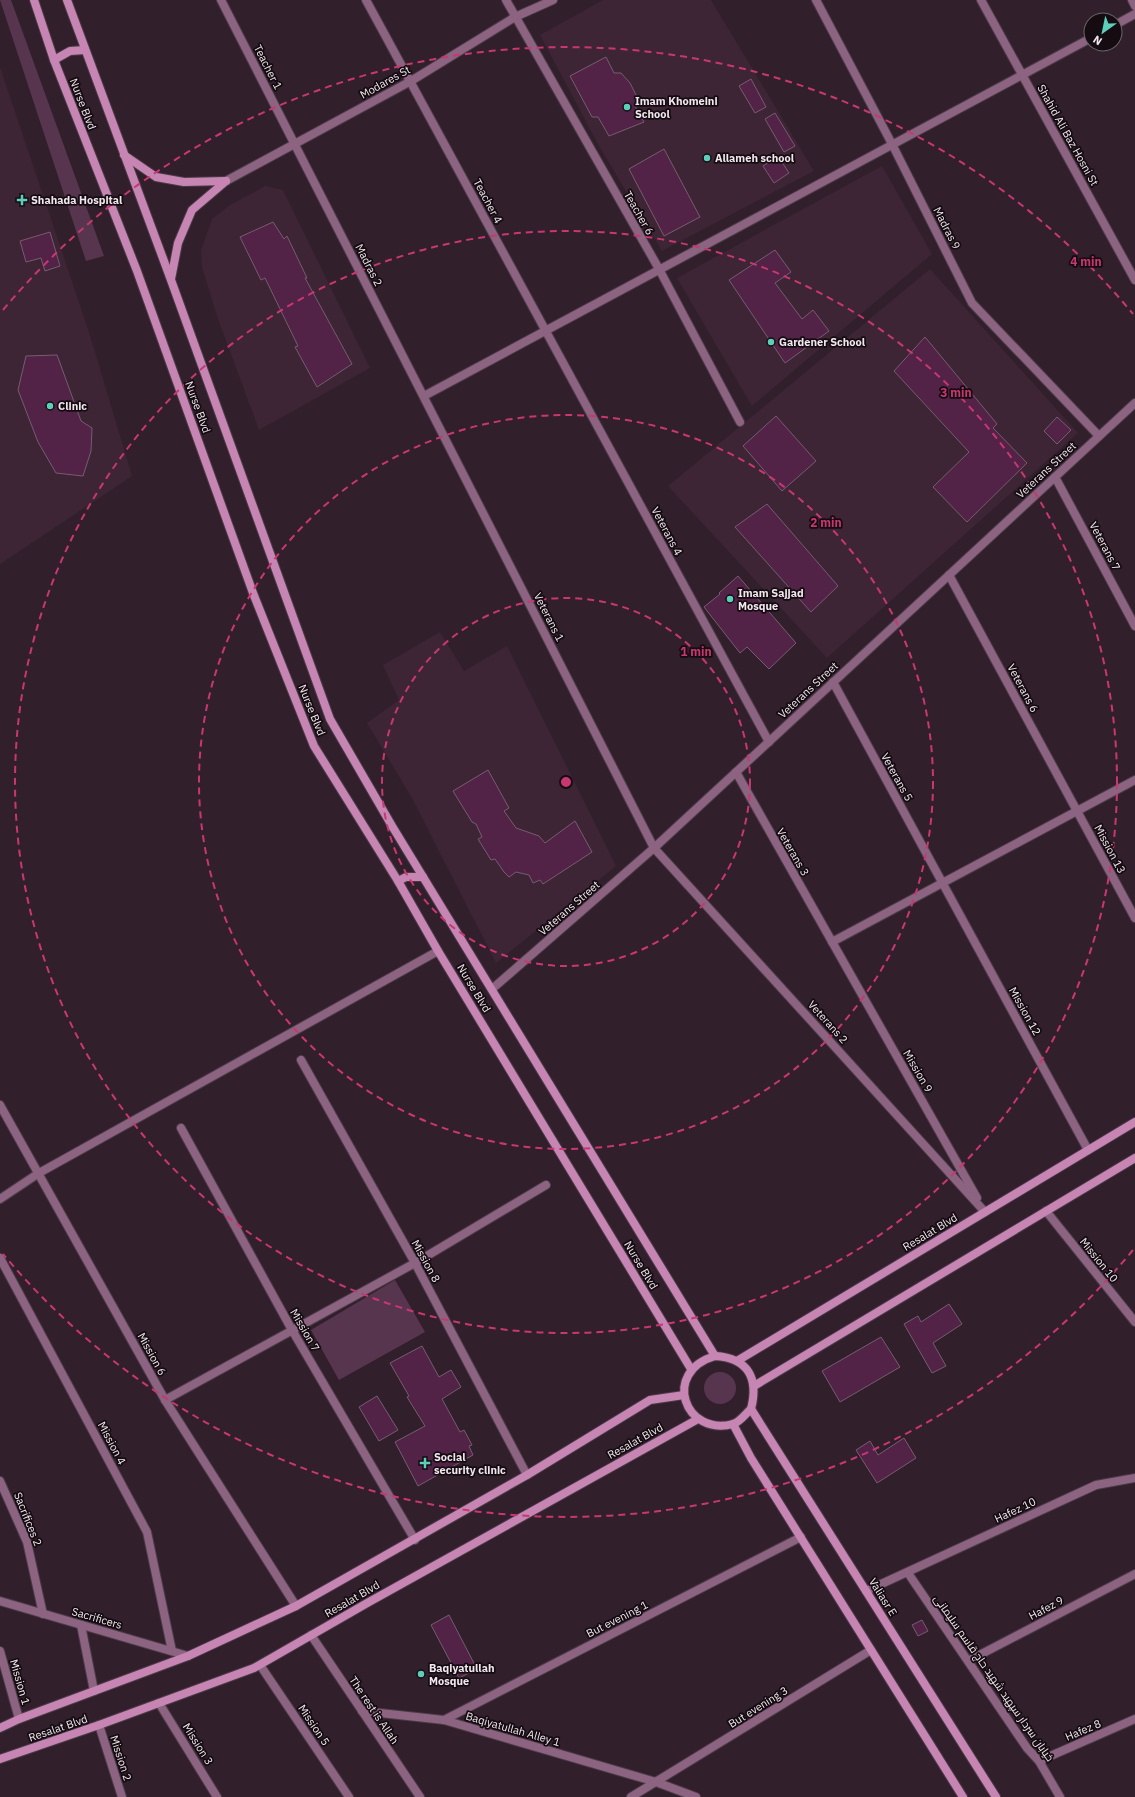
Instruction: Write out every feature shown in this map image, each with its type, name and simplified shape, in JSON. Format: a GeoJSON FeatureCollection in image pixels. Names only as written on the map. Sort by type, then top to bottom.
{"type":"FeatureCollection","features":[{"type":"Feature","properties":{"kind":"main road","name":"Nurse Blvd"},"geometry":{"type":"LineString","coordinates":[[34,0],[54,60],[137,271],[253,593],[314,746],[398,881],[438,951],[691,1369]]}},
{"type":"Feature","properties":{"kind":"main road","name":"Nurse Blvd"},"geometry":{"type":"LineString","coordinates":[[67,0],[171,280],[330,718],[423,877],[715,1356]]}},
{"type":"Feature","properties":{"kind":"main road"},"geometry":{"type":"LineString","coordinates":[[54,60],[70,51],[85,50]]}},
{"type":"Feature","properties":{"kind":"main road"},"geometry":{"type":"LineString","coordinates":[[124,155],[156,177],[184,182],[226,181]]}},
{"type":"Feature","properties":{"kind":"main road"},"geometry":{"type":"LineString","coordinates":[[171,280],[178,243],[192,210],[226,181]]}},
{"type":"Feature","properties":{"kind":"main road"},"geometry":{"type":"LineString","coordinates":[[398,881],[406,877],[423,877]]}},
{"type":"Feature","properties":{"kind":"main road","name":"Resalat Blvd"},"geometry":{"type":"LineString","coordinates":[[737,1361],[1135,1122]]}},
{"type":"Feature","properties":{"kind":"main road"},"geometry":{"type":"LineString","coordinates":[[754,1386],[1135,1158]]}},
{"type":"Feature","properties":{"kind":"main road"},"geometry":{"type":"LineString","coordinates":[[715,1356],[729,1357],[741,1363],[750,1373],[754,1386],[752,1408],[733,1424],[711,1425],[698,1419],[688,1408],[684,1395],[685,1381],[691,1369],[702,1360],[715,1356]]}},
{"type":"Feature","properties":{"kind":"main road","name":"Resalat Blvd"},"geometry":{"type":"LineString","coordinates":[[0,1728],[19,1719],[188,1656],[296,1606],[415,1540],[527,1475],[650,1400],[684,1395]]}},
{"type":"Feature","properties":{"kind":"main road","name":"Valiasr E"},"geometry":{"type":"LineString","coordinates":[[752,1408],[996,1797]]}},
{"type":"Feature","properties":{"kind":"main road","name":"Resalat Blvd"},"geometry":{"type":"LineString","coordinates":[[0,1759],[99,1726],[260,1665],[698,1419]]}},
{"type":"Feature","properties":{"kind":"main road"},"geometry":{"type":"LineString","coordinates":[[733,1424],[751,1458],[963,1797]]}},
{"type":"Feature","properties":{"kind":"street","name":"Teacher 1"},"geometry":{"type":"LineString","coordinates":[[221,0],[295,144]]}},
{"type":"Feature","properties":{"kind":"street","name":"Teacher 4"},"geometry":{"type":"LineString","coordinates":[[366,0],[546,330]]}},
{"type":"Feature","properties":{"kind":"street","name":"Teacher 6"},"geometry":{"type":"LineString","coordinates":[[506,0],[659,269],[740,422]]}},
{"type":"Feature","properties":{"kind":"street","name":"Modares St"},"geometry":{"type":"LineString","coordinates":[[226,181],[411,81],[515,17],[553,0]]}},
{"type":"Feature","properties":{"kind":"street","name":"Madras 9"},"geometry":{"type":"LineString","coordinates":[[816,0],[892,144],[972,303],[1099,436]]}},
{"type":"Feature","properties":{"kind":"street","name":"Shahid Ali Baz Hosni St"},"geometry":{"type":"LineString","coordinates":[[981,0],[1135,280]]}},
{"type":"Feature","properties":{"kind":"street"},"geometry":{"type":"LineString","coordinates":[[1132,0],[1135,6]]}},
{"type":"Feature","properties":{"kind":"street"},"geometry":{"type":"LineString","coordinates":[[1123,21],[1135,14]]}},
{"type":"Feature","properties":{"kind":"street"},"geometry":{"type":"LineString","coordinates":[[424,396],[1083,42]]}},
{"type":"Feature","properties":{"kind":"street","name":"Madras 2"},"geometry":{"type":"LineString","coordinates":[[295,144],[424,396]]}},
{"type":"Feature","properties":{"kind":"street","name":"Veterans 4"},"geometry":{"type":"LineString","coordinates":[[546,330],[769,742]]}},
{"type":"Feature","properties":{"kind":"street","name":"Veterans 1"},"geometry":{"type":"LineString","coordinates":[[424,396],[654,848]]}},
{"type":"Feature","properties":{"kind":"street","name":"Veterans Street"},"geometry":{"type":"LineString","coordinates":[[492,989],[654,848],[1135,403]]}},
{"type":"Feature","properties":{"kind":"street","name":"Veterans 7"},"geometry":{"type":"LineString","coordinates":[[1055,477],[1135,626]]}},
{"type":"Feature","properties":{"kind":"street","name":"Veterans 6"},"geometry":{"type":"LineString","coordinates":[[949,575],[1077,811]]}},
{"type":"Feature","properties":{"kind":"street","name":"Veterans 5"},"geometry":{"type":"LineString","coordinates":[[833,682],[942,883]]}},
{"type":"Feature","properties":{"kind":"street","name":"Veterans 3"},"geometry":{"type":"LineString","coordinates":[[736,772],[832,942]]}},
{"type":"Feature","properties":{"kind":"street"},"geometry":{"type":"LineString","coordinates":[[832,942],[1135,780]]}},
{"type":"Feature","properties":{"kind":"street","name":"Mission 13"},"geometry":{"type":"LineString","coordinates":[[1077,811],[1135,918]]}},
{"type":"Feature","properties":{"kind":"street","name":"Veterans 2"},"geometry":{"type":"LineString","coordinates":[[654,848],[985,1212]]}},
{"type":"Feature","properties":{"kind":"street","name":"Mission 12"},"geometry":{"type":"LineString","coordinates":[[942,883],[1088,1150]]}},
{"type":"Feature","properties":{"kind":"street","name":"Mission 9"},"geometry":{"type":"LineString","coordinates":[[832,942],[985,1212]]}},
{"type":"Feature","properties":{"kind":"street"},"geometry":{"type":"LineString","coordinates":[[0,1199],[39,1173],[438,951]]}},
{"type":"Feature","properties":{"kind":"street","name":"Mission 8"},"geometry":{"type":"LineString","coordinates":[[301,1060],[415,1263],[527,1475]]}},
{"type":"Feature","properties":{"kind":"street","name":"Mission 6"},"geometry":{"type":"LineString","coordinates":[[0,1105],[165,1400],[296,1606]]}},
{"type":"Feature","properties":{"kind":"street","name":"Mission 7"},"geometry":{"type":"LineString","coordinates":[[181,1128],[292,1330],[415,1540]]}},
{"type":"Feature","properties":{"kind":"street"},"geometry":{"type":"LineString","coordinates":[[165,1400],[415,1263],[546,1186]]}},
{"type":"Feature","properties":{"kind":"street","name":"Mission 10"},"geometry":{"type":"LineString","coordinates":[[1046,1211],[1135,1322]]}},
{"type":"Feature","properties":{"kind":"street","name":"Mission 4"},"geometry":{"type":"LineString","coordinates":[[0,1258],[147,1532],[172,1651]]}},
{"type":"Feature","properties":{"kind":"street","name":"Hafez 10"},"geometry":{"type":"LineString","coordinates":[[866,1591],[908,1573],[1096,1485],[1135,1478]]}},
{"type":"Feature","properties":{"kind":"street","name":"Sacrifices 2"},"geometry":{"type":"LineString","coordinates":[[0,1481],[27,1542],[43,1614]]}},
{"type":"Feature","properties":{"kind":"street","name":"But evening 1"},"geometry":{"type":"LineString","coordinates":[[444,1720],[801,1538]]}},
{"type":"Feature","properties":{"kind":"street","name":"خیابان سردار سپهبد شهید حاج قاسم سلیمانی"},"geometry":{"type":"LineString","coordinates":[[908,1573],[1027,1748],[1039,1760],[1060,1797]]}},
{"type":"Feature","properties":{"kind":"street","name":"Hafez 9"},"geometry":{"type":"LineString","coordinates":[[968,1662],[1135,1574]]}},
{"type":"Feature","properties":{"kind":"street","name":"Sacrificers"},"geometry":{"type":"LineString","coordinates":[[0,1601],[188,1656]]}},
{"type":"Feature","properties":{"kind":"street"},"geometry":{"type":"LineString","coordinates":[[81,1625],[94,1691]]}},
{"type":"Feature","properties":{"kind":"street","name":"The rest is Allah"},"geometry":{"type":"LineString","coordinates":[[311,1635],[420,1797]]}},
{"type":"Feature","properties":{"kind":"street","name":"But evening 3"},"geometry":{"type":"LineString","coordinates":[[631,1797],[871,1650]]}},
{"type":"Feature","properties":{"kind":"street","name":"Mission 1"},"geometry":{"type":"LineString","coordinates":[[0,1651],[19,1719]]}},
{"type":"Feature","properties":{"kind":"street","name":"Mission 5"},"geometry":{"type":"LineString","coordinates":[[260,1665],[349,1797]]}},
{"type":"Feature","properties":{"kind":"street","name":"Mission 3"},"geometry":{"type":"LineString","coordinates":[[159,1703],[217,1797]]}},
{"type":"Feature","properties":{"kind":"street","name":"Baqiyatullah Alley 1"},"geometry":{"type":"LineString","coordinates":[[362,1711],[444,1720],[656,1782],[696,1797]]}},
{"type":"Feature","properties":{"kind":"street","name":"Hafez 8"},"geometry":{"type":"LineString","coordinates":[[1039,1760],[1135,1719]]}},
{"type":"Feature","properties":{"kind":"street","name":"Mission 2"},"geometry":{"type":"LineString","coordinates":[[99,1726],[122,1797]]}},
{"type":"Feature","properties":{"kind":"shaded area"},"geometry":{"type":"Polygon","coordinates":[[[0,0],[11,0],[104,256],[86,261],[0,0]]]}},
{"type":"Feature","properties":{"kind":"shaded area"},"geometry":{"type":"Polygon","coordinates":[[[603,0],[711,0],[814,171],[662,251],[599,146],[540,35],[603,0]]]}},
{"type":"Feature","properties":{"kind":"shaded area","name":"Shahada Hospital"},"geometry":{"type":"Polygon","coordinates":[[[0,67],[89,332],[132,476],[0,564],[0,67]]]}},
{"type":"Feature","properties":{"kind":"shaded area","name":"Gardener School"},"geometry":{"type":"Polygon","coordinates":[[[882,166],[932,254],[752,406],[677,278],[882,166]]]}},
{"type":"Feature","properties":{"kind":"shaded area"},"geometry":{"type":"Polygon","coordinates":[[[265,186],[283,190],[370,368],[259,430],[217,316],[202,267],[201,250],[212,219],[230,205],[265,186]]]}},
{"type":"Feature","properties":{"kind":"shaded area"},"geometry":{"type":"Polygon","coordinates":[[[930,269],[1078,433],[827,658],[668,486],[930,269]]]}},
{"type":"Feature","properties":{"kind":"shaded area"},"geometry":{"type":"Polygon","coordinates":[[[440,632],[464,671],[507,646],[616,866],[496,963],[412,798],[367,723],[399,700],[383,665],[440,632]]]}},
{"type":"Feature","properties":{"kind":"shaded area"},"geometry":{"type":"Polygon","coordinates":[[[395,1280],[425,1332],[339,1380],[311,1330],[395,1280]]]}},
{"type":"Feature","properties":{"kind":"shaded area"},"geometry":{"type":"Polygon","coordinates":[[[720,1372],[726,1373],[733,1379],[736,1388],[735,1394],[729,1401],[720,1404],[714,1403],[707,1397],[704,1388],[705,1382],[711,1375],[720,1372]]]}},
{"type":"Feature","properties":{"kind":"building"},"geometry":{"type":"Polygon","coordinates":[[[606,57],[614,73],[621,73],[630,83],[641,105],[635,106],[644,122],[609,136],[598,117],[592,117],[570,76],[606,57]]]}},
{"type":"Feature","properties":{"kind":"building"},"geometry":{"type":"Polygon","coordinates":[[[751,79],[766,107],[755,113],[739,86],[751,79]]]}},
{"type":"Feature","properties":{"kind":"building"},"geometry":{"type":"Polygon","coordinates":[[[775,113],[795,146],[784,152],[765,119],[775,113]]]}},
{"type":"Feature","properties":{"kind":"building"},"geometry":{"type":"Polygon","coordinates":[[[664,149],[700,217],[664,236],[629,169],[664,149]]]}},
{"type":"Feature","properties":{"kind":"building"},"geometry":{"type":"Polygon","coordinates":[[[778,156],[789,173],[774,183],[763,166],[778,156]]]}},
{"type":"Feature","properties":{"kind":"building"},"geometry":{"type":"Polygon","coordinates":[[[273,222],[284,239],[287,236],[307,278],[305,278],[352,364],[317,387],[295,347],[298,346],[265,278],[261,280],[240,237],[273,222]]]}},
{"type":"Feature","properties":{"kind":"building"},"geometry":{"type":"Polygon","coordinates":[[[50,232],[60,266],[45,271],[41,258],[26,262],[20,241],[50,232]]]}},
{"type":"Feature","properties":{"kind":"building"},"geometry":{"type":"Polygon","coordinates":[[[775,250],[791,272],[775,283],[802,319],[813,310],[829,331],[785,363],[729,280],[775,250]]]}},
{"type":"Feature","properties":{"kind":"building"},"geometry":{"type":"Polygon","coordinates":[[[925,337],[997,424],[993,428],[1027,463],[967,522],[933,487],[969,452],[894,371],[925,337]]]}},
{"type":"Feature","properties":{"kind":"building","name":"Clinic"},"geometry":{"type":"Polygon","coordinates":[[[57,355],[81,421],[92,428],[91,451],[83,476],[56,473],[38,442],[18,390],[26,356],[57,355]]]}},
{"type":"Feature","properties":{"kind":"building"},"geometry":{"type":"Polygon","coordinates":[[[776,416],[816,461],[782,491],[743,446],[776,416]]]}},
{"type":"Feature","properties":{"kind":"building"},"geometry":{"type":"Polygon","coordinates":[[[1057,417],[1071,430],[1057,444],[1044,431],[1057,417]]]}},
{"type":"Feature","properties":{"kind":"building"},"geometry":{"type":"Polygon","coordinates":[[[767,504],[838,586],[811,612],[735,527],[767,504]]]}},
{"type":"Feature","properties":{"kind":"building"},"geometry":{"type":"Polygon","coordinates":[[[738,576],[796,643],[769,669],[747,647],[740,653],[704,607],[738,576]]]}},
{"type":"Feature","properties":{"kind":"building"},"geometry":{"type":"Polygon","coordinates":[[[488,770],[509,808],[504,811],[516,828],[539,836],[545,843],[575,821],[592,852],[543,884],[540,880],[533,883],[529,875],[516,872],[509,877],[495,859],[491,860],[478,839],[482,837],[476,824],[472,822],[453,791],[488,770]]]}},
{"type":"Feature","properties":{"kind":"building"},"geometry":{"type":"Polygon","coordinates":[[[949,1304],[962,1324],[933,1343],[946,1366],[932,1373],[904,1324],[918,1316],[921,1322],[949,1304]]]}},
{"type":"Feature","properties":{"kind":"building"},"geometry":{"type":"Polygon","coordinates":[[[881,1337],[900,1367],[840,1402],[822,1371],[881,1337]]]}},
{"type":"Feature","properties":{"kind":"building"},"geometry":{"type":"Polygon","coordinates":[[[422,1346],[439,1377],[451,1370],[461,1387],[442,1399],[460,1432],[464,1430],[472,1445],[469,1446],[473,1455],[418,1486],[395,1442],[425,1426],[407,1397],[409,1396],[390,1363],[422,1346]]]}},
{"type":"Feature","properties":{"kind":"building"},"geometry":{"type":"Polygon","coordinates":[[[377,1396],[398,1430],[379,1441],[359,1407],[377,1396]]]}},
{"type":"Feature","properties":{"kind":"building"},"geometry":{"type":"Polygon","coordinates":[[[904,1438],[916,1458],[877,1483],[856,1450],[870,1441],[878,1455],[904,1438]]]}},
{"type":"Feature","properties":{"kind":"building"},"geometry":{"type":"Polygon","coordinates":[[[449,1615],[477,1669],[459,1678],[431,1625],[449,1615]]]}},
{"type":"Feature","properties":{"kind":"building"},"geometry":{"type":"Polygon","coordinates":[[[922,1620],[928,1631],[918,1636],[912,1625],[922,1620]]]}},
{"type":"Feature","properties":{"kind":"place","name":"Imam Khomeini School"},"geometry":{"type":"Point","coordinates":[627,107]}},
{"type":"Feature","properties":{"kind":"place","name":"Allameh school"},"geometry":{"type":"Point","coordinates":[707,158]}},
{"type":"Feature","properties":{"kind":"place","name":"Shahada Hospital"},"geometry":{"type":"Point","coordinates":[22,200]}},
{"type":"Feature","properties":{"kind":"place","name":"Gardener School"},"geometry":{"type":"Point","coordinates":[771,342]}},
{"type":"Feature","properties":{"kind":"place","name":"Clinic"},"geometry":{"type":"Point","coordinates":[50,406]}},
{"type":"Feature","properties":{"kind":"place","name":"Imam Sajjad Mosque"},"geometry":{"type":"Point","coordinates":[730,599]}},
{"type":"Feature","properties":{"kind":"place","name":"Social security clinic"},"geometry":{"type":"Point","coordinates":[425,1463]}},
{"type":"Feature","properties":{"kind":"place","name":"Baqiyatullah Mosque"},"geometry":{"type":"Point","coordinates":[421,1674]}}]}
